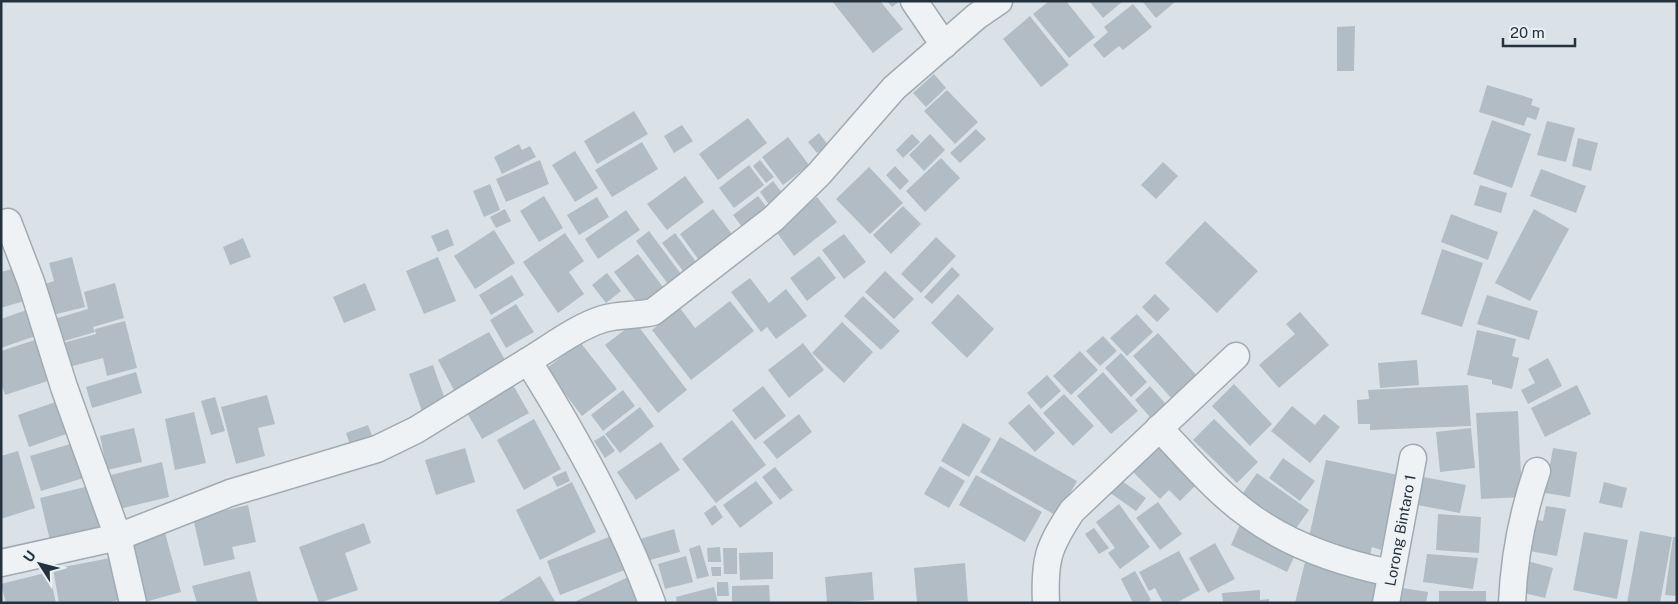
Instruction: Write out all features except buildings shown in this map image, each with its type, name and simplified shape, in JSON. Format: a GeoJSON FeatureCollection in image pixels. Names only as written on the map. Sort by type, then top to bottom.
{"type":"FeatureCollection","features":[{"type":"Feature","properties":{"kind":"street"},"geometry":{"type":"LineString","coordinates":[[914,1],[944,45]]}},
{"type":"Feature","properties":{"kind":"street"},"geometry":{"type":"LineString","coordinates":[[1,563],[118,537],[230,493],[377,448],[416,430],[593,322],[605,318],[635,317],[653,312],[773,219],[819,174],[894,88],[977,16],[999,1]]}},
{"type":"Feature","properties":{"kind":"street"},"geometry":{"type":"LineString","coordinates":[[8,222],[31,282],[64,387],[118,537],[134,603]]}},
{"type":"Feature","properties":{"kind":"street"},"geometry":{"type":"LineString","coordinates":[[1046,603],[1045,569],[1048,552],[1072,511],[1236,356]]}},
{"type":"Feature","properties":{"kind":"street"},"geometry":{"type":"LineString","coordinates":[[528,361],[550,396],[614,516],[641,574],[652,603]]}},
{"type":"Feature","properties":{"kind":"street"},"geometry":{"type":"LineString","coordinates":[[1160,428],[1227,498],[1267,528],[1329,557],[1391,573]]}},
{"type":"Feature","properties":{"kind":"street","name":"Lorong Bintaro 1"},"geometry":{"type":"LineString","coordinates":[[1386,603],[1413,458]]}},
{"type":"Feature","properties":{"kind":"street"},"geometry":{"type":"LineString","coordinates":[[1516,602],[1515,554],[1525,506],[1537,471]]}}]}
